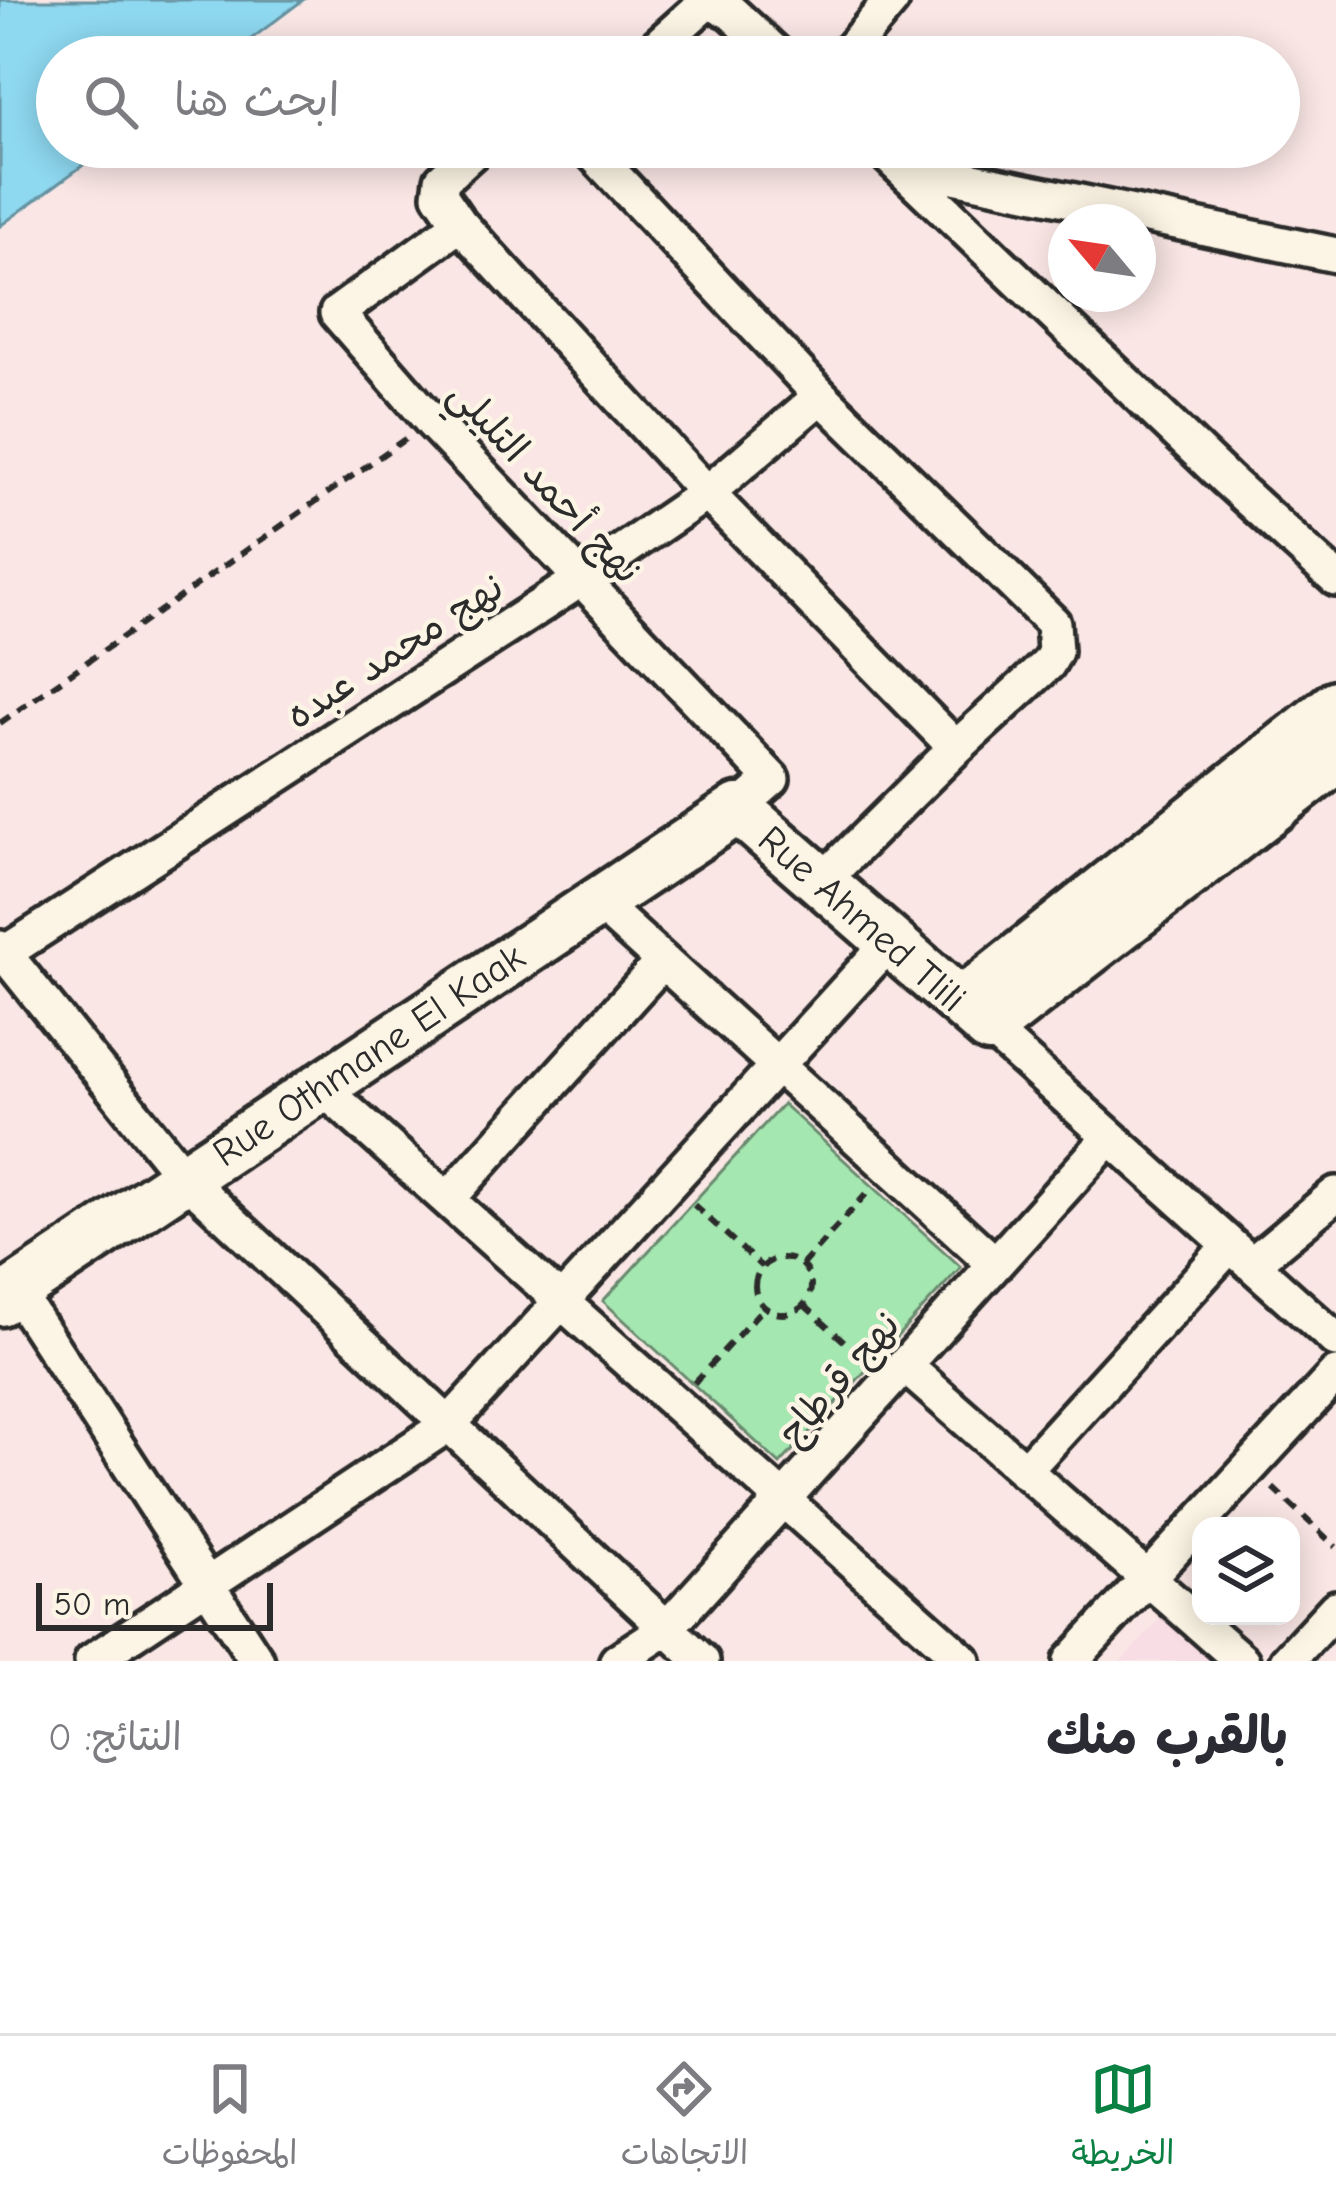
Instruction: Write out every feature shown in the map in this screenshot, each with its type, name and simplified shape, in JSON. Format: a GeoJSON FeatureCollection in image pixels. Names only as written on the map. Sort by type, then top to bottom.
{"type":"FeatureCollection","features":[{"type":"Feature","properties":{"kind":"street"},"geometry":{"type":"LineString","coordinates":[[862,36],[892,0]]}},
{"type":"Feature","properties":{"kind":"street"},"geometry":{"type":"LineString","coordinates":[[670,36],[702,6],[712,3],[756,36]]}},
{"type":"Feature","properties":{"kind":"street"},"geometry":{"type":"LineString","coordinates":[[455,168],[442,180],[440,195],[460,224],[707,493],[956,748]]}},
{"type":"Feature","properties":{"kind":"street"},"geometry":{"type":"LineString","coordinates":[[607,168],[821,396],[1053,623],[1055,652],[1048,664],[821,882]]}},
{"type":"Feature","properties":{"kind":"street"},"geometry":{"type":"LineString","coordinates":[[902,168],[1336,579]]}},
{"type":"Feature","properties":{"kind":"street"},"geometry":{"type":"LineString","coordinates":[[943,168],[1336,255]]}},
{"type":"Feature","properties":{"kind":"street","name":"نهج أحمد التليلي"},"geometry":{"type":"LineString","coordinates":[[460,224],[337,314],[430,421],[772,779],[738,809]]}},
{"type":"Feature","properties":{"kind":"street","name":"نهج محمد عبده"},"geometry":{"type":"LineString","coordinates":[[1,952],[580,580],[707,493],[821,396]]}},
{"type":"Feature","properties":{"kind":"street"},"geometry":{"type":"LineString","coordinates":[[975,1016],[1336,706]]}},
{"type":"Feature","properties":{"kind":"street"},"geometry":{"type":"LineString","coordinates":[[975,1016],[1336,759]]}},
{"type":"Feature","properties":{"kind":"street","name":"Rue Ahmed Tlili"},"geometry":{"type":"LineString","coordinates":[[738,809],[975,1016]]}},
{"type":"Feature","properties":{"kind":"street","name":"Rue Othmane El Kaak"},"geometry":{"type":"LineString","coordinates":[[8,1296],[738,809]]}},
{"type":"Feature","properties":{"kind":"street"},"geometry":{"type":"LineString","coordinates":[[597,902],[995,1264]]}},
{"type":"Feature","properties":{"kind":"street"},"geometry":{"type":"LineString","coordinates":[[92,1661],[449,1424],[890,942]]}},
{"type":"Feature","properties":{"kind":"street"},"geometry":{"type":"LineString","coordinates":[[1,952],[185,1178],[702,1661]]}},
{"type":"Feature","properties":{"kind":"street"},"geometry":{"type":"LineString","coordinates":[[448,1199],[662,962]]}},
{"type":"Feature","properties":{"kind":"street"},"geometry":{"type":"LineString","coordinates":[[975,1016],[1336,1340]]}},
{"type":"Feature","properties":{"kind":"street"},"geometry":{"type":"LineString","coordinates":[[320,1085],[964,1661]]}},
{"type":"Feature","properties":{"kind":"street","name":"نهج قرطاج"},"geometry":{"type":"LineString","coordinates":[[617,1661],[667,1628],[1110,1137]]}},
{"type":"Feature","properties":{"kind":"street"},"geometry":{"type":"LineString","coordinates":[[1024,1471],[1241,1255],[1336,1194]]}},
{"type":"Feature","properties":{"kind":"street"},"geometry":{"type":"LineString","coordinates":[[8,1296],[257,1661]]}},
{"type":"Feature","properties":{"kind":"street"},"geometry":{"type":"LineString","coordinates":[[896,1374],[1024,1471],[1242,1661]]}},
{"type":"Feature","properties":{"kind":"street"},"geometry":{"type":"LineString","coordinates":[[1071,1661],[1336,1374]]}},
{"type":"Feature","properties":{"kind":"street"},"geometry":{"type":"LineString","coordinates":[[1288,1661],[1336,1608]]}},
{"type":"Feature","properties":{"kind":"path"},"geometry":{"type":"LineString","coordinates":[[0,723],[430,421]]}},
{"type":"Feature","properties":{"kind":"path"},"geometry":{"type":"LineString","coordinates":[[802,1265],[890,1168]]}},
{"type":"Feature","properties":{"kind":"path"},"geometry":{"type":"LineString","coordinates":[[670,1182],[762,1267]]}},
{"type":"Feature","properties":{"kind":"path"},"geometry":{"type":"LineString","coordinates":[[783,1258],[802,1265],[812,1286],[804,1305],[784,1314],[764,1306],[755,1286],[762,1267],[783,1258]]}},
{"type":"Feature","properties":{"kind":"path"},"geometry":{"type":"LineString","coordinates":[[804,1305],[896,1374]]}},
{"type":"Feature","properties":{"kind":"path"},"geometry":{"type":"LineString","coordinates":[[676,1403],[764,1306]]}},
{"type":"Feature","properties":{"kind":"path"},"geometry":{"type":"LineString","coordinates":[[1250,1467],[1336,1547]]}},
{"type":"Feature","properties":{"kind":"shaded area"},"geometry":{"type":"Polygon","coordinates":[[[1171,1607],[1226,1661],[1121,1661],[1171,1607]]]}},
{"type":"Feature","properties":{"kind":"green space"},"geometry":{"type":"Polygon","coordinates":[[[783,1104],[961,1267],[780,1464],[603,1301],[783,1104]]]}},
{"type":"Feature","properties":{"kind":"water"},"geometry":{"type":"Polygon","coordinates":[[[0,0],[303,0],[255,36],[36,36],[36,168],[79,168],[0,226],[0,0]]]}}]}
